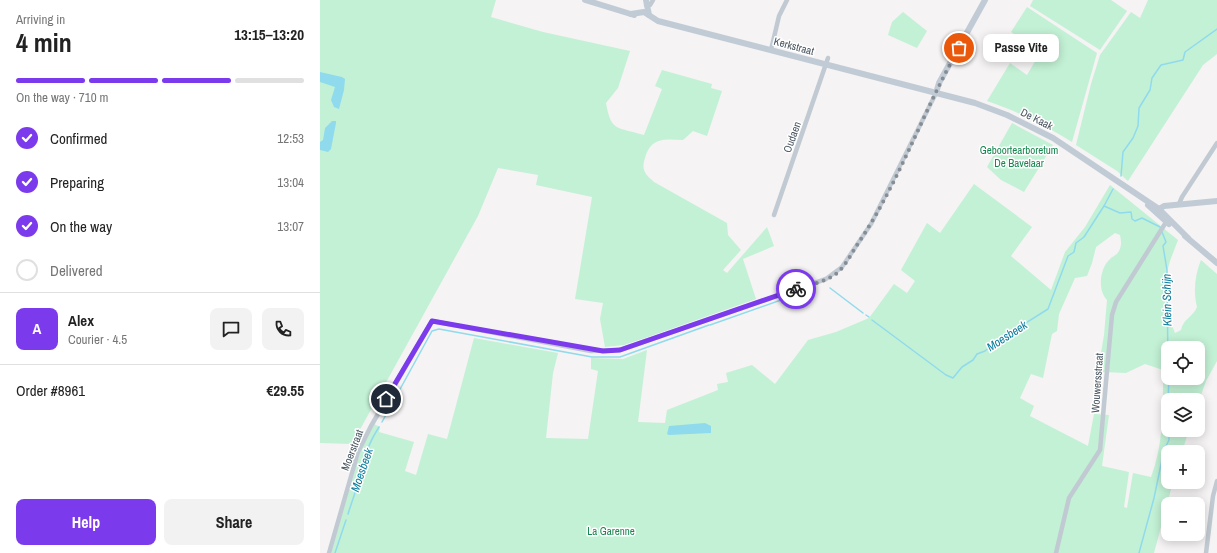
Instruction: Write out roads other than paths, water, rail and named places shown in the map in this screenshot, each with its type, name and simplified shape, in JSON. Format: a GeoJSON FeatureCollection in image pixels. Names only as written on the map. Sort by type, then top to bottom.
{"type":"FeatureCollection","features":[{"type":"Feature","properties":{"kind":"main road"},"geometry":{"type":"LineString","coordinates":[[586,0],[631,14],[644,12],[649,15]]}},
{"type":"Feature","properties":{"kind":"main road"},"geometry":{"type":"LineString","coordinates":[[936,93],[939,83],[985,0]]}},
{"type":"Feature","properties":{"kind":"main road"},"geometry":{"type":"LineString","coordinates":[[647,3],[649,15]]}},
{"type":"Feature","properties":{"kind":"main road","name":"Kerkstraat"},"geometry":{"type":"LineString","coordinates":[[649,15],[658,21],[936,93]]}},
{"type":"Feature","properties":{"kind":"main road","name":"De Kaak"},"geometry":{"type":"LineString","coordinates":[[936,93],[978,104],[1033,126],[1072,149],[1138,196]]}},
{"type":"Feature","properties":{"kind":"main road"},"geometry":{"type":"LineString","coordinates":[[1138,196],[1159,209],[1167,220]]}},
{"type":"Feature","properties":{"kind":"main road"},"geometry":{"type":"LineString","coordinates":[[1138,196],[1217,263]]}},
{"type":"Feature","properties":{"kind":"main road"},"geometry":{"type":"LineString","coordinates":[[1159,209],[1164,206],[1179,204],[1217,202]]}},
{"type":"Feature","properties":{"kind":"street"},"geometry":{"type":"LineString","coordinates":[[647,3],[653,0]]}},
{"type":"Feature","properties":{"kind":"street"},"geometry":{"type":"LineString","coordinates":[[771,50],[779,16],[787,0]]}},
{"type":"Feature","properties":{"kind":"street","name":"Oudaen"},"geometry":{"type":"LineString","coordinates":[[774,215],[828,58]]}},
{"type":"Feature","properties":{"kind":"street","name":"Moerstraat"},"geometry":{"type":"LineString","coordinates":[[329,553],[358,452],[371,426],[432,321],[591,350],[620,350],[826,279],[842,267],[871,224],[936,93]]}},
{"type":"Feature","properties":{"kind":"street"},"geometry":{"type":"LineString","coordinates":[[1179,204],[1217,143]]}},
{"type":"Feature","properties":{"kind":"street","name":"Wouwersstraat"},"geometry":{"type":"LineString","coordinates":[[1056,553],[1069,498],[1100,450],[1109,342],[1112,315],[1116,302],[1167,220]]}},
{"type":"Feature","properties":{"kind":"street"},"geometry":{"type":"LineString","coordinates":[[1206,553],[1213,496],[1217,481]]}},
{"type":"Feature","properties":{"kind":"water"},"geometry":{"type":"Polygon","coordinates":[[[320,72],[345,79],[339,109],[334,107],[331,100],[335,87],[320,82],[320,72]]]}},
{"type":"Feature","properties":{"kind":"water"},"geometry":{"type":"Polygon","coordinates":[[[332,121],[336,121],[336,123],[331,149],[328,152],[320,150],[320,142],[323,140],[325,128],[332,121]]]}},
{"type":"Feature","properties":{"kind":"water"},"geometry":{"type":"Polygon","coordinates":[[[705,423],[711,426],[711,433],[667,434],[669,426],[705,423]]]}},
{"type":"Feature","properties":{"kind":"waterway","name":"Klein Schijn"},"geometry":{"type":"LineString","coordinates":[[1121,176],[1123,152],[1133,138],[1138,126],[1139,108],[1150,90],[1152,78],[1161,65],[1183,60],[1185,52],[1217,29]]}},
{"type":"Feature","properties":{"kind":"waterway","name":"Klein Schijn"},"geometry":{"type":"LineString","coordinates":[[1113,189],[1104,206],[1120,213],[1131,212],[1132,219],[1135,221],[1142,218],[1160,227]]}},
{"type":"Feature","properties":{"kind":"waterway","name":"Moesbeek"},"geometry":{"type":"LineString","coordinates":[[872,320],[946,375],[953,378],[962,367],[973,360],[977,354],[985,351],[997,341],[1048,309],[1068,256],[1074,252],[1076,243],[1084,237],[1104,206]]}},
{"type":"Feature","properties":{"kind":"waterway","name":"Klein Schijn"},"geometry":{"type":"LineString","coordinates":[[1162,232],[1166,242],[1163,246],[1167,270],[1168,341]]}},
{"type":"Feature","properties":{"kind":"waterway","name":"Moesbeek"},"geometry":{"type":"LineString","coordinates":[[710,325],[815,288]]}},
{"type":"Feature","properties":{"kind":"waterway","name":"Moesbeek"},"geometry":{"type":"LineString","coordinates":[[830,288],[863,313]]}},
{"type":"Feature","properties":{"kind":"waterway","name":"Moesbeek"},"geometry":{"type":"LineString","coordinates":[[382,422],[432,331],[439,329],[592,357],[620,357],[709,325]]}},
{"type":"Feature","properties":{"kind":"waterway","name":"Klein Schijn"},"geometry":{"type":"LineString","coordinates":[[1168,393],[1169,385]]}},
{"type":"Feature","properties":{"kind":"waterway","name":"Moesbeek"},"geometry":{"type":"LineString","coordinates":[[348,514],[367,450],[379,427]]}},
{"type":"Feature","properties":{"kind":"waterway","name":"Klein Schijn"},"geometry":{"type":"LineString","coordinates":[[1139,553],[1154,498],[1164,450],[1169,437]]}},
{"type":"Feature","properties":{"kind":"waterway","name":"Moesbeek"},"geometry":{"type":"LineString","coordinates":[[335,553],[346,520]]}},
{"type":"Feature","properties":{"kind":"place","name":"Passe Vite"},"geometry":{"type":"Point","coordinates":[959,48]}},
{"type":"Feature","properties":{"kind":"park label","name":"Geboortearboretum De Bavelaar"},"geometry":{"type":"Point","coordinates":[1019,156]}},
{"type":"Feature","properties":{"kind":"park label","name":"La Garenne"},"geometry":{"type":"Point","coordinates":[611,531]}}]}
